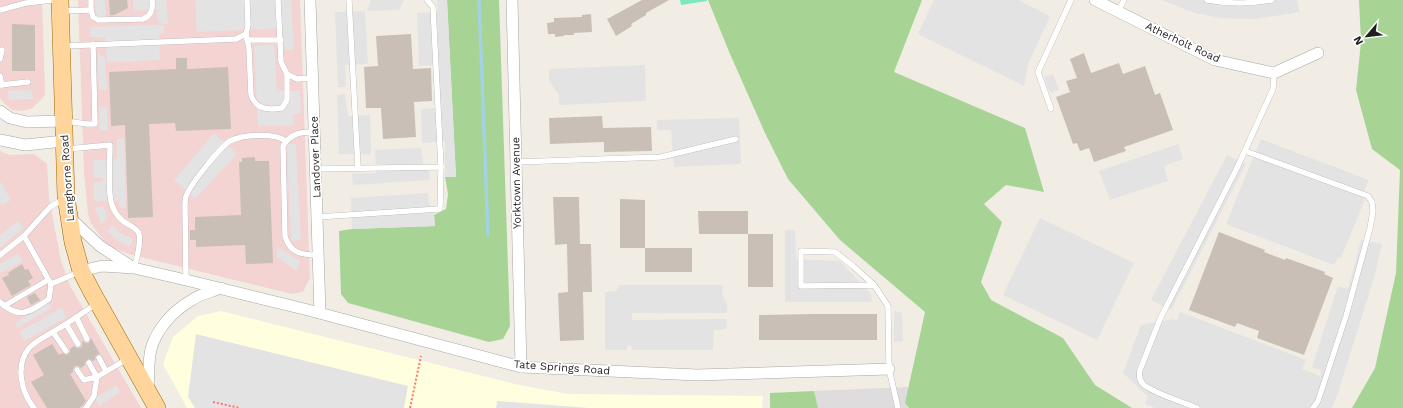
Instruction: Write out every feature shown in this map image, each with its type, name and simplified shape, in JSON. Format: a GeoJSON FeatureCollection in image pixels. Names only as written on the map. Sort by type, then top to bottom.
{"type":"FeatureCollection","features":[{"type":"Feature","properties":{"kind":"main road","name":"Langhorne Road"},"geometry":{"type":"LineString","coordinates":[[58,4],[62,46],[66,198],[73,242],[81,271],[157,408]]}},
{"type":"Feature","properties":{"kind":"street","name":"Landover Place"},"geometry":{"type":"LineString","coordinates":[[310,0],[320,314]]}},
{"type":"Feature","properties":{"kind":"street","name":"Yorktown Avenue"},"geometry":{"type":"LineString","coordinates":[[512,0],[521,367]]}},
{"type":"Feature","properties":{"kind":"street","name":"Atherholt Road"},"geometry":{"type":"LineString","coordinates":[[1095,0],[1215,60],[1274,73]]}},
{"type":"Feature","properties":{"kind":"street"},"geometry":{"type":"LineString","coordinates":[[1274,73],[1318,53]]}},
{"type":"Feature","properties":{"kind":"street"},"geometry":{"type":"LineString","coordinates":[[0,111],[10,118],[27,122],[63,121]]}},
{"type":"Feature","properties":{"kind":"street"},"geometry":{"type":"LineString","coordinates":[[0,140],[25,145],[64,145]]}},
{"type":"Feature","properties":{"kind":"street","name":"Tate Springs Road"},"geometry":{"type":"LineString","coordinates":[[68,216],[100,246],[134,268]]}},
{"type":"Feature","properties":{"kind":"street","name":"Tate Springs Road"},"geometry":{"type":"LineString","coordinates":[[81,271],[102,266],[134,268],[221,288],[521,367],[697,375],[889,369]]}},
{"type":"Feature","properties":{"kind":"street"},"geometry":{"type":"LineString","coordinates":[[148,392],[151,352],[160,330],[173,313],[193,299],[221,288]]}},
{"type":"Feature","properties":{"kind":"lane"},"geometry":{"type":"LineString","coordinates":[[91,0],[93,17],[98,20],[144,19],[152,11],[152,0]]}},
{"type":"Feature","properties":{"kind":"lane"},"geometry":{"type":"LineString","coordinates":[[247,0],[248,25],[246,37],[249,49],[253,100],[260,108],[273,110],[282,108],[287,100],[287,74],[281,62],[278,0]]}},
{"type":"Feature","properties":{"kind":"lane"},"geometry":{"type":"LineString","coordinates":[[349,0],[358,168]]}},
{"type":"Feature","properties":{"kind":"lane"},"geometry":{"type":"LineString","coordinates":[[317,217],[440,209],[441,167],[433,7],[427,0]]}},
{"type":"Feature","properties":{"kind":"lane"},"geometry":{"type":"LineString","coordinates":[[1051,109],[1038,72],[1071,0]]}},
{"type":"Feature","properties":{"kind":"lane"},"geometry":{"type":"LineString","coordinates":[[1118,12],[1124,0]]}},
{"type":"Feature","properties":{"kind":"lane"},"geometry":{"type":"LineString","coordinates":[[1207,0],[1224,3],[1253,4],[1272,0]]}},
{"type":"Feature","properties":{"kind":"lane"},"geometry":{"type":"LineString","coordinates":[[0,10],[26,3],[58,4],[91,10]]}},
{"type":"Feature","properties":{"kind":"lane"},"geometry":{"type":"LineString","coordinates":[[62,46],[236,39],[246,37],[281,40]]}},
{"type":"Feature","properties":{"kind":"lane"},"geometry":{"type":"LineString","coordinates":[[63,121],[95,124],[93,44]]}},
{"type":"Feature","properties":{"kind":"lane"},"geometry":{"type":"LineString","coordinates":[[0,59],[2,50]]}},
{"type":"Feature","properties":{"kind":"lane"},"geometry":{"type":"LineString","coordinates":[[1197,408],[1142,384],[1139,377],[1140,370],[1160,319],[1245,151],[1273,88],[1274,73]]}},
{"type":"Feature","properties":{"kind":"lane"},"geometry":{"type":"LineString","coordinates":[[287,74],[297,79],[312,78]]}},
{"type":"Feature","properties":{"kind":"lane"},"geometry":{"type":"LineString","coordinates":[[0,76],[1,85],[28,82]]}},
{"type":"Feature","properties":{"kind":"lane"},"geometry":{"type":"LineString","coordinates":[[285,143],[292,136],[301,132],[314,132]]}},
{"type":"Feature","properties":{"kind":"lane"},"geometry":{"type":"LineString","coordinates":[[186,280],[186,195],[190,187],[221,148],[229,141],[240,138],[272,135],[281,137],[285,143],[285,236],[288,245],[293,250],[308,255],[318,255]]}},
{"type":"Feature","properties":{"kind":"lane"},"geometry":{"type":"LineString","coordinates":[[516,162],[661,157],[736,139]]}},
{"type":"Feature","properties":{"kind":"lane"},"geometry":{"type":"LineString","coordinates":[[64,145],[110,146],[110,193],[112,204],[117,215],[139,234],[134,268]]}},
{"type":"Feature","properties":{"kind":"lane"},"geometry":{"type":"LineString","coordinates":[[1245,151],[1368,196],[1372,202],[1373,211],[1370,228],[1346,316],[1318,401],[1313,408]]}},
{"type":"Feature","properties":{"kind":"lane"},"geometry":{"type":"LineString","coordinates":[[315,169],[441,167]]}},
{"type":"Feature","properties":{"kind":"lane"},"geometry":{"type":"LineString","coordinates":[[0,255],[24,236],[50,206],[66,198]]}},
{"type":"Feature","properties":{"kind":"lane"},"geometry":{"type":"LineString","coordinates":[[2,304],[21,314],[29,312],[49,299],[49,282],[24,236]]}},
{"type":"Feature","properties":{"kind":"lane"},"geometry":{"type":"LineString","coordinates":[[874,286],[801,286],[801,251],[835,252],[853,266],[874,286],[888,306],[889,369],[898,408]]}},
{"type":"Feature","properties":{"kind":"lane"},"geometry":{"type":"LineString","coordinates":[[2,304],[49,282],[81,271]]}},
{"type":"Feature","properties":{"kind":"lane"},"geometry":{"type":"LineString","coordinates":[[34,408],[29,402],[20,377],[22,358],[30,347],[98,303]]}},
{"type":"Feature","properties":{"kind":"lane"},"geometry":{"type":"LineString","coordinates":[[76,317],[87,339]]}},
{"type":"Feature","properties":{"kind":"lane"},"geometry":{"type":"LineString","coordinates":[[66,324],[78,344]]}},
{"type":"Feature","properties":{"kind":"lane"},"geometry":{"type":"LineString","coordinates":[[53,332],[66,351]]}},
{"type":"Feature","properties":{"kind":"lane"},"geometry":{"type":"LineString","coordinates":[[99,358],[106,371]]}},
{"type":"Feature","properties":{"kind":"lane"},"geometry":{"type":"LineString","coordinates":[[77,370],[84,380],[97,377],[129,358]]}},
{"type":"Feature","properties":{"kind":"lane"},"geometry":{"type":"LineString","coordinates":[[86,408],[94,396],[97,377],[89,363]]}},
{"type":"Feature","properties":{"kind":"path"},"geometry":{"type":"LineString","coordinates":[[410,408],[421,356]]}},
{"type":"Feature","properties":{"kind":"path"},"geometry":{"type":"LineString","coordinates":[[213,402],[240,408]]}},
{"type":"Feature","properties":{"kind":"shaded area"},"geometry":{"type":"Polygon","coordinates":[[[0,0],[42,0],[45,94],[31,109],[21,111],[12,110],[0,98],[0,0]]]}},
{"type":"Feature","properties":{"kind":"shaded area"},"geometry":{"type":"Polygon","coordinates":[[[78,0],[300,0],[310,278],[303,292],[292,294],[128,254],[107,245],[90,222],[88,213],[84,172],[78,0]]]}},
{"type":"Feature","properties":{"kind":"shaded area"},"geometry":{"type":"Polygon","coordinates":[[[95,0],[105,0],[106,17],[96,17],[95,0]]]}},
{"type":"Feature","properties":{"kind":"shaded area"},"geometry":{"type":"Polygon","coordinates":[[[133,0],[166,0],[168,24],[158,23],[157,9],[133,11],[133,0]]]}},
{"type":"Feature","properties":{"kind":"shaded area"},"geometry":{"type":"Polygon","coordinates":[[[195,0],[291,0],[294,50],[284,50],[283,28],[197,32],[195,0]]]}},
{"type":"Feature","properties":{"kind":"shaded area"},"geometry":{"type":"Polygon","coordinates":[[[371,0],[404,0],[399,10],[367,11],[371,0]]]}},
{"type":"Feature","properties":{"kind":"shaded area"},"geometry":{"type":"Polygon","coordinates":[[[437,0],[447,0],[456,177],[445,177],[445,141],[422,143],[421,109],[435,108],[433,65],[419,66],[417,13],[438,12],[437,0]]]}},
{"type":"Feature","properties":{"kind":"shaded area"},"geometry":{"type":"Polygon","coordinates":[[[934,0],[1018,0],[1050,16],[1028,64],[1024,86],[918,34],[934,0]]]}},
{"type":"Feature","properties":{"kind":"shaded area"},"geometry":{"type":"Polygon","coordinates":[[[1161,0],[1297,0],[1300,12],[1255,19],[1220,18],[1195,13],[1161,0]]]}},
{"type":"Feature","properties":{"kind":"shaded area"},"geometry":{"type":"Polygon","coordinates":[[[365,11],[368,64],[345,65],[346,87],[338,87],[335,12],[365,11]]]}},
{"type":"Feature","properties":{"kind":"shaded area"},"geometry":{"type":"Polygon","coordinates":[[[164,25],[164,34],[159,34],[160,60],[107,62],[105,37],[90,37],[90,27],[164,25]]]}},
{"type":"Feature","properties":{"kind":"shaded area"},"geometry":{"type":"Polygon","coordinates":[[[274,45],[277,91],[300,91],[301,113],[293,115],[294,125],[258,126],[254,46],[274,45]]]}},
{"type":"Feature","properties":{"kind":"shaded area"},"geometry":{"type":"Polygon","coordinates":[[[98,53],[105,58],[107,90],[99,90],[98,53]]]}},
{"type":"Feature","properties":{"kind":"shaded area"},"geometry":{"type":"Polygon","coordinates":[[[645,65],[646,101],[559,105],[559,95],[549,81],[549,69],[645,65]]]}},
{"type":"Feature","properties":{"kind":"shaded area"},"geometry":{"type":"Polygon","coordinates":[[[1053,74],[1059,90],[1050,93],[1044,77],[1053,74]]]}},
{"type":"Feature","properties":{"kind":"shaded area"},"geometry":{"type":"Polygon","coordinates":[[[32,90],[33,99],[9,100],[8,91],[32,90]]]}},
{"type":"Feature","properties":{"kind":"shaded area"},"geometry":{"type":"Polygon","coordinates":[[[345,94],[348,116],[370,115],[371,154],[339,154],[337,95],[345,94]]]}},
{"type":"Feature","properties":{"kind":"shaded area"},"geometry":{"type":"Polygon","coordinates":[[[99,107],[107,107],[108,131],[100,131],[99,107]]]}},
{"type":"Feature","properties":{"kind":"shaded area"},"geometry":{"type":"Polygon","coordinates":[[[739,118],[741,164],[674,167],[671,130],[657,130],[657,120],[739,118]]]}},
{"type":"Feature","properties":{"kind":"shaded area"},"geometry":{"type":"Polygon","coordinates":[[[214,133],[237,154],[195,199],[174,180],[214,133]]]}},
{"type":"Feature","properties":{"kind":"shaded area"},"geometry":{"type":"Polygon","coordinates":[[[124,138],[126,208],[120,208],[119,200],[94,201],[94,182],[103,181],[103,178],[94,178],[93,160],[117,159],[117,139],[124,138]]]}},
{"type":"Feature","properties":{"kind":"shaded area"},"geometry":{"type":"Polygon","coordinates":[[[1261,139],[1369,180],[1362,195],[1366,197],[1341,258],[1338,257],[1334,265],[1226,224],[1261,139]]]}},
{"type":"Feature","properties":{"kind":"shaded area"},"geometry":{"type":"Polygon","coordinates":[[[287,144],[296,144],[301,240],[291,241],[287,144]]]}},
{"type":"Feature","properties":{"kind":"shaded area"},"geometry":{"type":"Polygon","coordinates":[[[1178,144],[1183,159],[1164,166],[1168,181],[1110,200],[1099,171],[1178,144]]]}},
{"type":"Feature","properties":{"kind":"shaded area"},"geometry":{"type":"Polygon","coordinates":[[[421,148],[424,170],[429,170],[430,180],[353,185],[352,174],[376,173],[375,150],[421,148]]]}},
{"type":"Feature","properties":{"kind":"shaded area"},"geometry":{"type":"Polygon","coordinates":[[[0,151],[10,155],[34,154],[47,164],[49,198],[61,261],[70,286],[141,408],[0,408],[0,151]]]}},
{"type":"Feature","properties":{"kind":"shaded area"},"geometry":{"type":"Polygon","coordinates":[[[1227,155],[1246,164],[1171,310],[1151,300],[1227,155]]]}},
{"type":"Feature","properties":{"kind":"shaded area"},"geometry":{"type":"Polygon","coordinates":[[[0,181],[11,200],[2,205],[0,202],[0,181]]]}},
{"type":"Feature","properties":{"kind":"shaded area"},"geometry":{"type":"Polygon","coordinates":[[[428,193],[429,203],[434,215],[435,226],[352,229],[351,198],[428,193]]]}},
{"type":"Feature","properties":{"kind":"shaded area"},"geometry":{"type":"Polygon","coordinates":[[[103,206],[108,219],[101,224],[95,208],[103,206]]]}},
{"type":"Feature","properties":{"kind":"shaded area"},"geometry":{"type":"Polygon","coordinates":[[[1040,218],[1134,263],[1097,340],[1003,295],[1040,218]]]}},
{"type":"Feature","properties":{"kind":"shaded area"},"geometry":{"type":"Polygon","coordinates":[[[18,221],[24,228],[0,247],[0,235],[18,221]]]}},
{"type":"Feature","properties":{"kind":"shaded area"},"geometry":{"type":"Polygon","coordinates":[[[112,225],[122,234],[133,239],[130,246],[118,241],[107,231],[112,225]]]}},
{"type":"Feature","properties":{"kind":"shaded area"},"geometry":{"type":"Polygon","coordinates":[[[785,230],[795,230],[796,259],[840,261],[871,294],[872,302],[785,302],[785,230]]]}},
{"type":"Feature","properties":{"kind":"shaded area"},"geometry":{"type":"Polygon","coordinates":[[[1361,240],[1382,244],[1374,278],[1336,399],[1331,408],[1155,408],[1145,404],[1148,396],[1123,373],[1141,325],[1173,319],[1177,321],[1180,312],[1306,360],[1302,369],[1320,376],[1321,370],[1312,367],[1338,286],[1348,289],[1361,240]]]}},
{"type":"Feature","properties":{"kind":"shaded area"},"geometry":{"type":"Polygon","coordinates":[[[277,246],[300,261],[297,271],[277,257],[277,246]]]}},
{"type":"Feature","properties":{"kind":"shaded area"},"geometry":{"type":"Polygon","coordinates":[[[18,254],[23,261],[1,273],[0,264],[18,254]]]}},
{"type":"Feature","properties":{"kind":"shaded area"},"geometry":{"type":"Polygon","coordinates":[[[620,285],[723,285],[722,294],[727,305],[727,313],[632,313],[632,320],[727,319],[726,329],[714,330],[713,350],[632,350],[631,345],[628,345],[627,350],[605,350],[605,292],[616,291],[620,285]]]}},
{"type":"Feature","properties":{"kind":"shaded area"},"geometry":{"type":"Polygon","coordinates":[[[48,303],[52,308],[17,328],[15,323],[48,303]]]}},
{"type":"Feature","properties":{"kind":"shaded area"},"geometry":{"type":"Polygon","coordinates":[[[62,308],[67,317],[24,341],[19,332],[62,308]]]}},
{"type":"Feature","properties":{"kind":"shaded area"},"geometry":{"type":"Polygon","coordinates":[[[221,311],[519,385],[568,394],[763,396],[762,408],[187,408],[163,364],[173,337],[198,316],[221,311]]]}},
{"type":"Feature","properties":{"kind":"shaded area"},"geometry":{"type":"Polygon","coordinates":[[[894,311],[902,313],[903,341],[894,342],[894,311]]]}},
{"type":"Feature","properties":{"kind":"shaded area"},"geometry":{"type":"Polygon","coordinates":[[[196,334],[408,386],[404,408],[195,408],[188,397],[196,334]]]}},
{"type":"Feature","properties":{"kind":"shaded area"},"geometry":{"type":"Polygon","coordinates":[[[117,385],[120,392],[99,406],[95,398],[117,385]]]}},
{"type":"Feature","properties":{"kind":"shaded area"},"geometry":{"type":"Polygon","coordinates":[[[909,387],[905,403],[909,408],[818,408],[814,391],[909,387]]]}},
{"type":"Feature","properties":{"kind":"shaded area"},"geometry":{"type":"Polygon","coordinates":[[[497,401],[589,408],[496,408],[497,401]]]}},
{"type":"Feature","properties":{"kind":"green space"},"geometry":{"type":"Polygon","coordinates":[[[447,0],[499,0],[510,326],[503,339],[489,342],[348,303],[341,294],[339,231],[352,229],[435,226],[434,215],[446,209],[448,194],[445,177],[456,177],[447,0]]]}},
{"type":"Feature","properties":{"kind":"green space"},"geometry":{"type":"Polygon","coordinates":[[[680,0],[707,0],[707,1],[681,5],[680,0]]]}},
{"type":"Feature","properties":{"kind":"green space"},"geometry":{"type":"Polygon","coordinates":[[[708,0],[922,0],[894,72],[1025,128],[1044,192],[1006,185],[984,204],[1002,222],[981,282],[991,300],[1063,338],[1095,385],[1132,408],[909,408],[905,403],[925,312],[840,240],[788,179],[765,133],[708,0]]]}},
{"type":"Feature","properties":{"kind":"green space"},"geometry":{"type":"Polygon","coordinates":[[[1359,0],[1403,0],[1403,408],[1352,408],[1375,368],[1396,273],[1400,170],[1372,149],[1356,90],[1361,42],[1359,0]]]}},
{"type":"Feature","properties":{"kind":"green space"},"geometry":{"type":"Polygon","coordinates":[[[814,391],[818,408],[770,408],[770,393],[814,391]]]}},
{"type":"Feature","properties":{"kind":"building"},"geometry":{"type":"Polygon","coordinates":[[[109,0],[127,0],[128,8],[114,15],[110,15],[109,0]]]}},
{"type":"Feature","properties":{"kind":"building"},"geometry":{"type":"Polygon","coordinates":[[[642,0],[669,0],[646,13],[646,15],[631,24],[632,26],[616,36],[607,19],[642,0]]]}},
{"type":"Feature","properties":{"kind":"building"},"geometry":{"type":"Polygon","coordinates":[[[591,14],[592,32],[574,33],[574,35],[555,37],[555,34],[548,34],[547,23],[554,22],[554,18],[582,17],[582,15],[591,14]]]}},
{"type":"Feature","properties":{"kind":"building"},"geometry":{"type":"Polygon","coordinates":[[[12,24],[35,25],[35,71],[12,71],[12,24]]]}},
{"type":"Feature","properties":{"kind":"building"},"geometry":{"type":"Polygon","coordinates":[[[411,34],[413,69],[431,68],[432,101],[414,102],[416,137],[383,139],[381,108],[366,108],[364,67],[378,66],[376,36],[411,34]]]}},
{"type":"Feature","properties":{"kind":"building"},"geometry":{"type":"Polygon","coordinates":[[[1084,53],[1091,73],[1119,63],[1123,74],[1145,66],[1155,95],[1160,93],[1173,130],[1124,147],[1126,151],[1094,162],[1089,148],[1080,151],[1077,143],[1073,144],[1056,97],[1070,92],[1066,81],[1077,78],[1070,59],[1084,53]]]}},
{"type":"Feature","properties":{"kind":"building"},"geometry":{"type":"Polygon","coordinates":[[[176,58],[187,58],[187,69],[228,67],[231,129],[176,131],[175,123],[149,124],[153,217],[128,218],[125,125],[111,126],[109,72],[176,69],[176,58]]]}},
{"type":"Feature","properties":{"kind":"building"},"geometry":{"type":"Polygon","coordinates":[[[602,116],[603,128],[651,127],[652,151],[604,152],[604,142],[550,144],[549,118],[602,116]]]}},
{"type":"Feature","properties":{"kind":"building"},"geometry":{"type":"Polygon","coordinates":[[[255,157],[255,161],[269,161],[273,263],[246,264],[245,245],[196,247],[196,240],[190,240],[190,230],[195,230],[195,217],[241,215],[239,162],[242,162],[242,158],[255,157]]]}},
{"type":"Feature","properties":{"kind":"building"},"geometry":{"type":"Polygon","coordinates":[[[553,197],[579,197],[580,244],[591,244],[592,292],[583,292],[584,340],[560,341],[558,293],[568,292],[567,244],[555,245],[553,197]]]}},
{"type":"Feature","properties":{"kind":"building"},"geometry":{"type":"Polygon","coordinates":[[[620,199],[645,200],[645,248],[620,248],[620,199]]]}},
{"type":"Feature","properties":{"kind":"building"},"geometry":{"type":"Polygon","coordinates":[[[698,211],[748,211],[748,234],[699,234],[698,211]]]}},
{"type":"Feature","properties":{"kind":"building"},"geometry":{"type":"Polygon","coordinates":[[[1219,232],[1265,250],[1264,252],[1285,260],[1286,258],[1325,272],[1324,274],[1333,278],[1304,355],[1257,338],[1259,331],[1237,323],[1235,327],[1189,310],[1219,232]]]}},
{"type":"Feature","properties":{"kind":"building"},"geometry":{"type":"Polygon","coordinates":[[[748,234],[773,234],[773,287],[748,287],[748,234]]]}},
{"type":"Feature","properties":{"kind":"building"},"geometry":{"type":"Polygon","coordinates":[[[645,248],[692,248],[692,272],[645,272],[645,248]]]}},
{"type":"Feature","properties":{"kind":"building"},"geometry":{"type":"Polygon","coordinates":[[[22,264],[25,270],[28,269],[33,278],[28,281],[31,285],[12,296],[2,278],[9,275],[8,273],[22,264]]]}},
{"type":"Feature","properties":{"kind":"building"},"geometry":{"type":"Polygon","coordinates":[[[35,293],[40,300],[31,305],[27,297],[35,293]]]}},
{"type":"Feature","properties":{"kind":"building"},"geometry":{"type":"Polygon","coordinates":[[[877,314],[877,340],[759,340],[759,315],[877,314]]]}},
{"type":"Feature","properties":{"kind":"building"},"geometry":{"type":"Polygon","coordinates":[[[91,338],[100,354],[96,355],[95,360],[93,361],[89,359],[87,360],[85,365],[81,368],[75,366],[73,372],[70,374],[86,401],[79,408],[47,408],[31,382],[44,375],[33,355],[52,344],[59,355],[62,353],[67,355],[70,352],[70,349],[74,346],[76,348],[80,348],[83,341],[85,343],[89,343],[91,338]]]}},
{"type":"Feature","properties":{"kind":"waterway"},"geometry":{"type":"LineString","coordinates":[[479,0],[488,235]]}}]}
